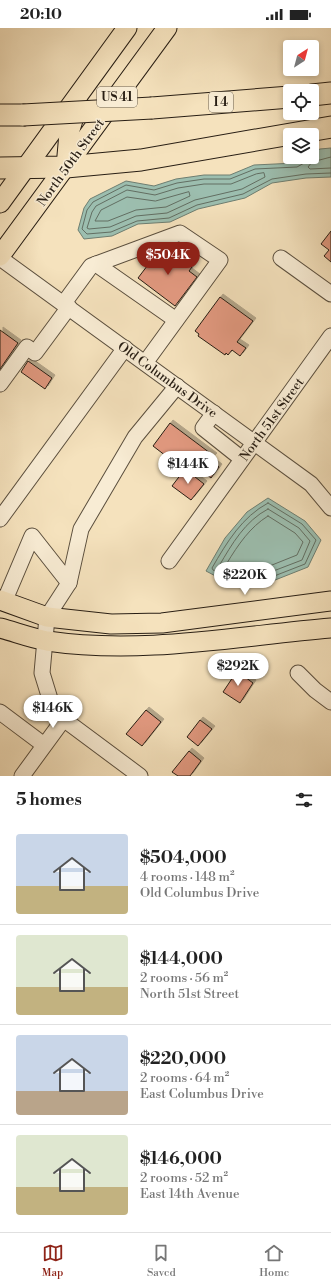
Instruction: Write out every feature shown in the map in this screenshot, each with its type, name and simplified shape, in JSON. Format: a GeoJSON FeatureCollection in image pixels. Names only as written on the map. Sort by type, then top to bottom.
{"type":"FeatureCollection","features":[{"type":"Feature","properties":{"kind":"highway"},"geometry":{"type":"LineString","coordinates":[[319,95],[331,94]]}},
{"type":"Feature","properties":{"kind":"highway","name":"I 4"},"geometry":{"type":"LineString","coordinates":[[0,115],[152,108],[283,98]]}},
{"type":"Feature","properties":{"kind":"highway"},"geometry":{"type":"LineString","coordinates":[[0,168],[66,167],[141,160],[331,127]]}},
{"type":"Feature","properties":{"kind":"main road","name":"US 41"},"geometry":{"type":"LineString","coordinates":[[0,203],[127,28]]}},
{"type":"Feature","properties":{"kind":"main road","name":"North 50th Street"},"geometry":{"type":"LineString","coordinates":[[0,257],[167,28]]}},
{"type":"Feature","properties":{"kind":"main road"},"geometry":{"type":"LineString","coordinates":[[66,167],[69,133],[76,108],[89,79]]}},
{"type":"Feature","properties":{"kind":"main road"},"geometry":{"type":"LineString","coordinates":[[2,601],[47,617],[111,624],[162,623],[331,601]]}},
{"type":"Feature","properties":{"kind":"main road"},"geometry":{"type":"LineString","coordinates":[[0,628],[46,641],[106,646],[164,646],[331,628]]}},
{"type":"Feature","properties":{"kind":"street"},"geometry":{"type":"LineString","coordinates":[[0,384],[27,347],[35,353],[91,266],[180,233],[220,260],[145,363]]}},
{"type":"Feature","properties":{"kind":"street","name":"Old Columbus Drive"},"geometry":{"type":"LineString","coordinates":[[0,257],[311,484],[331,508]]}},
{"type":"Feature","properties":{"kind":"street"},"geometry":{"type":"LineString","coordinates":[[282,258],[331,294]]}},
{"type":"Feature","properties":{"kind":"street"},"geometry":{"type":"LineString","coordinates":[[96,264],[176,320]]}},
{"type":"Feature","properties":{"kind":"street","name":"North 51st Street"},"geometry":{"type":"LineString","coordinates":[[169,561],[331,336]]}},
{"type":"Feature","properties":{"kind":"street"},"geometry":{"type":"LineString","coordinates":[[1,514],[125,348]]}},
{"type":"Feature","properties":{"kind":"street"},"geometry":{"type":"LineString","coordinates":[[140,776],[54,712],[44,686],[42,673],[47,617],[69,583],[80,529],[134,437],[177,386]]}},
{"type":"Feature","properties":{"kind":"street"},"geometry":{"type":"LineString","coordinates":[[214,413],[203,428],[242,459]]}},
{"type":"Feature","properties":{"kind":"street"},"geometry":{"type":"LineString","coordinates":[[2,601],[32,536],[69,583]]}},
{"type":"Feature","properties":{"kind":"street"},"geometry":{"type":"LineString","coordinates":[[298,673],[315,690],[331,702]]}},
{"type":"Feature","properties":{"kind":"street"},"geometry":{"type":"LineString","coordinates":[[0,712],[44,745]]}},
{"type":"Feature","properties":{"kind":"street"},"geometry":{"type":"LineString","coordinates":[[22,776],[63,720]]}},
{"type":"Feature","properties":{"kind":"water"},"geometry":{"type":"Polygon","coordinates":[[[331,148],[331,177],[306,178],[272,183],[245,198],[198,209],[170,222],[138,224],[112,236],[84,239],[78,230],[84,208],[90,199],[126,181],[154,186],[176,179],[204,175],[230,175],[254,165],[319,164],[320,149],[331,148]]]}},
{"type":"Feature","properties":{"kind":"water"},"geometry":{"type":"Polygon","coordinates":[[[268,498],[305,521],[321,540],[308,567],[265,584],[225,581],[206,571],[225,538],[247,512],[268,498]]]}},
{"type":"Feature","properties":{"kind":"building"},"geometry":{"type":"Polygon","coordinates":[[[331,231],[331,262],[324,256],[329,250],[321,244],[331,231]]]}},
{"type":"Feature","properties":{"kind":"building"},"geometry":{"type":"Polygon","coordinates":[[[160,249],[167,254],[170,251],[192,267],[189,271],[197,277],[175,306],[138,278],[160,249]]]}},
{"type":"Feature","properties":{"kind":"building"},"geometry":{"type":"Polygon","coordinates":[[[220,297],[253,321],[237,342],[246,348],[240,356],[232,350],[228,355],[226,353],[225,355],[198,336],[199,334],[195,331],[220,297]]]}},
{"type":"Feature","properties":{"kind":"building"},"geometry":{"type":"Polygon","coordinates":[[[0,330],[18,343],[0,369],[0,330]]]}},
{"type":"Feature","properties":{"kind":"building"},"geometry":{"type":"Polygon","coordinates":[[[28,361],[52,378],[45,389],[21,372],[28,361]]]}},
{"type":"Feature","properties":{"kind":"building"},"geometry":{"type":"Polygon","coordinates":[[[170,423],[214,456],[210,460],[219,467],[211,478],[202,471],[200,474],[183,461],[179,466],[153,446],[170,423]]]}},
{"type":"Feature","properties":{"kind":"building"},"geometry":{"type":"Polygon","coordinates":[[[185,469],[204,484],[191,500],[172,486],[185,469]]]}},
{"type":"Feature","properties":{"kind":"building"},"geometry":{"type":"Polygon","coordinates":[[[237,671],[253,683],[240,703],[223,692],[237,671]]]}},
{"type":"Feature","properties":{"kind":"building"},"geometry":{"type":"Polygon","coordinates":[[[146,710],[161,722],[142,746],[126,734],[146,710]]]}},
{"type":"Feature","properties":{"kind":"building"},"geometry":{"type":"Polygon","coordinates":[[[200,720],[212,729],[198,746],[187,737],[200,720]]]}},
{"type":"Feature","properties":{"kind":"building"},"geometry":{"type":"Polygon","coordinates":[[[189,751],[201,761],[190,776],[178,776],[172,772],[189,751]]]}}]}
